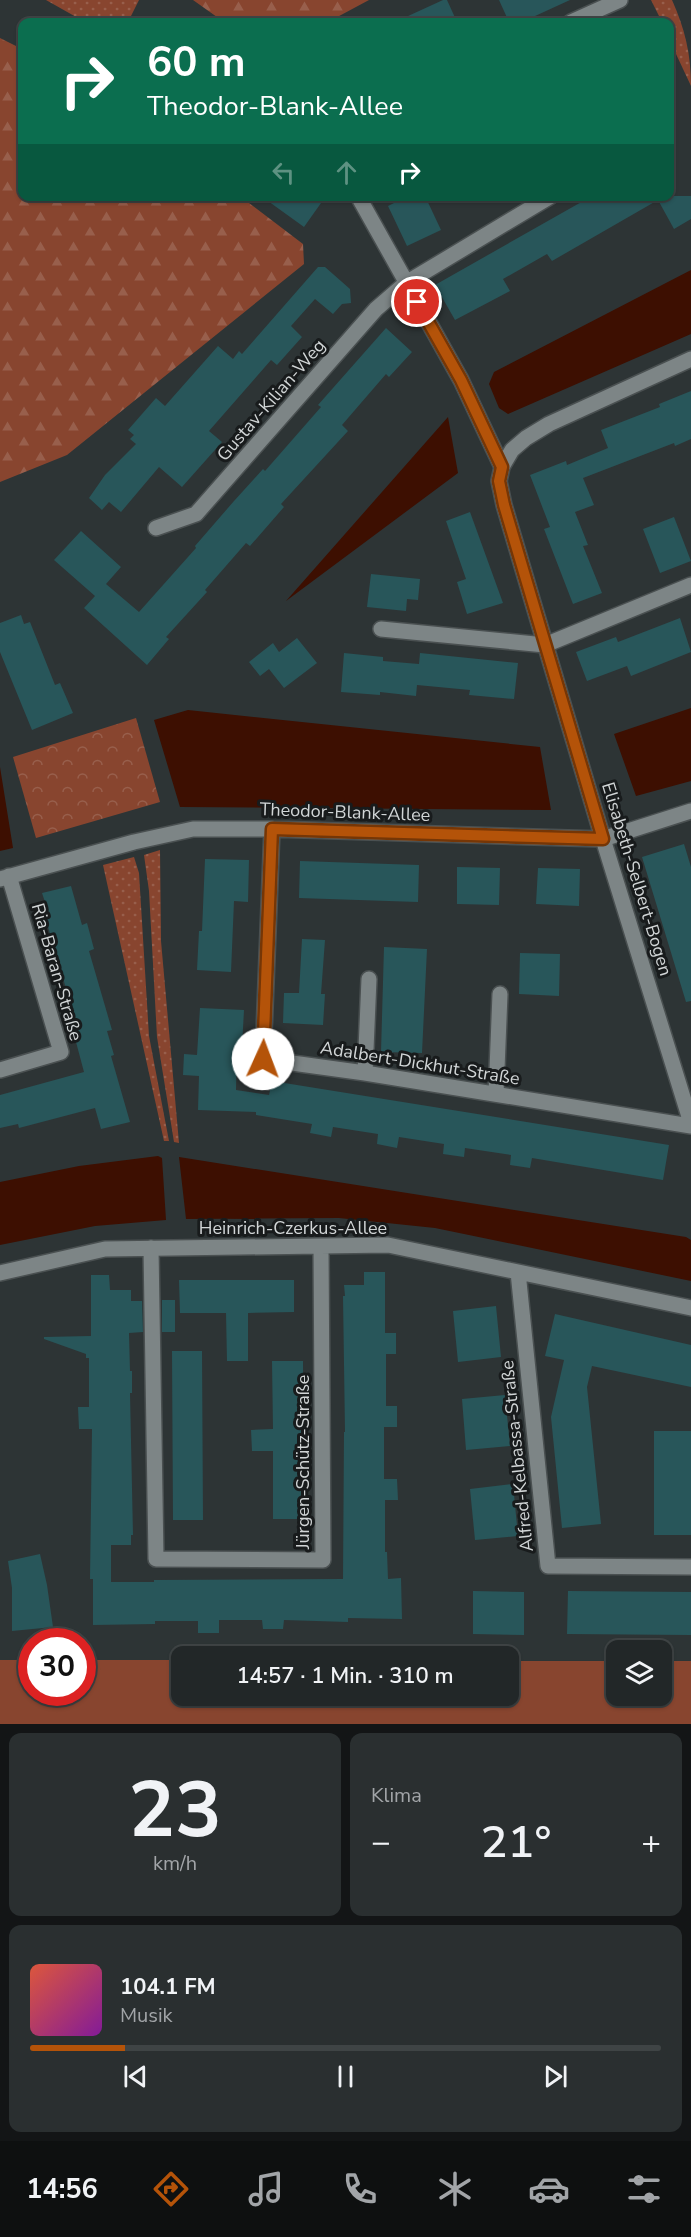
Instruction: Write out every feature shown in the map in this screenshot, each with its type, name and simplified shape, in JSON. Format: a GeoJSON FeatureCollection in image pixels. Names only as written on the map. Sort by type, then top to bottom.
{"type":"FeatureCollection","features":[{"type":"Feature","properties":{"kind":"street"},"geometry":{"type":"LineString","coordinates":[[580,18],[620,0]]}},
{"type":"Feature","properties":{"kind":"street"},"geometry":{"type":"LineString","coordinates":[[361,201],[461,380],[502,467]]}},
{"type":"Feature","properties":{"kind":"street","name":"Gustav-Kilian-Weg"},"geometry":{"type":"LineString","coordinates":[[156,528],[196,514],[376,309],[406,283],[543,201]]}},
{"type":"Feature","properties":{"kind":"street"},"geometry":{"type":"LineString","coordinates":[[502,467],[512,450],[543,427],[691,359]]}},
{"type":"Feature","properties":{"kind":"street","name":"Elisabeth-Selbert-Bogen"},"geometry":{"type":"LineString","coordinates":[[502,467],[499,481],[504,505],[691,1125]]}},
{"type":"Feature","properties":{"kind":"street"},"geometry":{"type":"LineString","coordinates":[[381,629],[545,645],[691,585]]}},
{"type":"Feature","properties":{"kind":"street","name":"Theodor-Blank-Allee"},"geometry":{"type":"LineString","coordinates":[[5,878],[134,842],[193,829],[272,829],[603,839],[691,811]]}},
{"type":"Feature","properties":{"kind":"street","name":"Adalbert-Dickhut-Straße"},"geometry":{"type":"LineString","coordinates":[[272,829],[263,1059],[691,1125]]}},
{"type":"Feature","properties":{"kind":"street","name":"Ria-Baran-Straße"},"geometry":{"type":"LineString","coordinates":[[0,1070],[61,1052],[5,878]]}},
{"type":"Feature","properties":{"kind":"street"},"geometry":{"type":"LineString","coordinates":[[365,1073],[369,979]]}},
{"type":"Feature","properties":{"kind":"street"},"geometry":{"type":"LineString","coordinates":[[496,1094],[500,994]]}},
{"type":"Feature","properties":{"kind":"street","name":"Heinrich-Czerkus-Allee"},"geometry":{"type":"LineString","coordinates":[[0,1273],[105,1249],[388,1245],[691,1308]]}},
{"type":"Feature","properties":{"kind":"street","name":"Jürgen-Schütz-Straße"},"geometry":{"type":"LineString","coordinates":[[151,1248],[156,1559],[323,1560],[321,1246]]}},
{"type":"Feature","properties":{"kind":"street","name":"Alfred-Kelbassa-Straße"},"geometry":{"type":"LineString","coordinates":[[518,1272],[548,1566],[691,1567]]}},
{"type":"Feature","properties":{"kind":"green space"},"geometry":{"type":"Polygon","coordinates":[[[46,0],[139,0],[130,18],[78,18],[46,0]]]}},
{"type":"Feature","properties":{"kind":"green space"},"geometry":{"type":"Polygon","coordinates":[[[193,0],[369,0],[335,18],[218,18],[193,0]]]}},
{"type":"Feature","properties":{"kind":"green space"},"geometry":{"type":"Polygon","coordinates":[[[651,0],[672,0],[686,42],[691,86],[674,50],[674,18],[660,18],[651,0]]]}},
{"type":"Feature","properties":{"kind":"green space"},"geometry":{"type":"Polygon","coordinates":[[[0,38],[18,47],[18,201],[246,201],[303,244],[304,264],[67,455],[0,482],[0,38]]]}},
{"type":"Feature","properties":{"kind":"green space"},"geometry":{"type":"Polygon","coordinates":[[[136,718],[160,802],[36,838],[13,757],[136,718]]]}},
{"type":"Feature","properties":{"kind":"green space"},"geometry":{"type":"Polygon","coordinates":[[[160,850],[161,941],[179,1143],[174,1142],[157,1037],[149,891],[144,855],[160,850]]]}},
{"type":"Feature","properties":{"kind":"green space"},"geometry":{"type":"Polygon","coordinates":[[[134,857],[139,873],[149,1036],[169,1141],[164,1141],[103,865],[134,857]]]}},
{"type":"Feature","properties":{"kind":"green space"},"geometry":{"type":"Polygon","coordinates":[[[0,1660],[18,1660],[18,1706],[96,1706],[96,1660],[171,1660],[171,1706],[519,1706],[519,1661],[606,1661],[606,1706],[672,1706],[672,1661],[691,1661],[691,1724],[0,1724],[0,1660]]]}},
{"type":"Feature","properties":{"kind":"shaded area"},"geometry":{"type":"Polygon","coordinates":[[[691,270],[691,334],[508,414],[499,408],[489,384],[494,372],[691,270]]]}},
{"type":"Feature","properties":{"kind":"shaded area"},"geometry":{"type":"Polygon","coordinates":[[[448,417],[458,473],[286,601],[448,417]]]}},
{"type":"Feature","properties":{"kind":"shaded area"},"geometry":{"type":"Polygon","coordinates":[[[691,708],[691,781],[636,796],[614,734],[691,708]]]}},
{"type":"Feature","properties":{"kind":"shaded area"},"geometry":{"type":"Polygon","coordinates":[[[188,710],[540,747],[551,810],[180,807],[154,720],[188,710]]]}},
{"type":"Feature","properties":{"kind":"shaded area"},"geometry":{"type":"Polygon","coordinates":[[[0,767],[13,848],[0,851],[0,767]]]}},
{"type":"Feature","properties":{"kind":"shaded area"},"geometry":{"type":"Polygon","coordinates":[[[158,1156],[162,1158],[166,1220],[95,1226],[0,1245],[0,1182],[79,1166],[158,1156]]]}},
{"type":"Feature","properties":{"kind":"shaded area"},"geometry":{"type":"Polygon","coordinates":[[[179,1157],[686,1237],[691,1240],[691,1281],[435,1228],[339,1218],[186,1219],[179,1157]]]}},
{"type":"Feature","properties":{"kind":"building"},"geometry":{"type":"Polygon","coordinates":[[[447,0],[455,18],[404,18],[447,0]]]}},
{"type":"Feature","properties":{"kind":"building"},"geometry":{"type":"Polygon","coordinates":[[[499,0],[570,0],[531,18],[507,18],[499,0]]]}},
{"type":"Feature","properties":{"kind":"building"},"geometry":{"type":"Polygon","coordinates":[[[674,196],[691,196],[691,219],[674,229],[659,201],[674,201],[674,196]]]}},
{"type":"Feature","properties":{"kind":"building"},"geometry":{"type":"Polygon","coordinates":[[[268,201],[322,201],[304,227],[268,201]]]}},
{"type":"Feature","properties":{"kind":"building"},"geometry":{"type":"Polygon","coordinates":[[[398,201],[427,201],[441,230],[407,246],[388,206],[398,201]]]}},
{"type":"Feature","properties":{"kind":"building"},"geometry":{"type":"Polygon","coordinates":[[[583,201],[656,201],[552,261],[547,254],[503,279],[510,291],[455,320],[435,285],[583,201]]]}},
{"type":"Feature","properties":{"kind":"building"},"geometry":{"type":"Polygon","coordinates":[[[318,267],[325,267],[350,289],[351,303],[342,304],[333,314],[315,299],[291,326],[302,337],[277,365],[271,360],[209,431],[222,442],[182,487],[159,467],[121,512],[109,502],[102,510],[89,498],[105,475],[136,444],[130,439],[134,435],[128,430],[156,398],[165,406],[218,346],[233,359],[239,351],[242,354],[318,267]]]}},
{"type":"Feature","properties":{"kind":"building"},"geometry":{"type":"Polygon","coordinates":[[[386,328],[412,352],[389,377],[386,374],[342,425],[348,431],[281,504],[284,507],[250,546],[246,543],[205,590],[207,592],[166,637],[169,639],[147,665],[84,608],[95,596],[54,560],[81,531],[121,567],[106,584],[139,612],[234,501],[263,469],[265,471],[321,407],[318,405],[386,328]]]}},
{"type":"Feature","properties":{"kind":"building"},"geometry":{"type":"Polygon","coordinates":[[[691,391],[691,439],[675,446],[674,443],[583,478],[594,505],[575,512],[588,545],[583,546],[602,593],[573,604],[544,529],[550,527],[530,475],[566,461],[567,465],[608,448],[601,430],[660,407],[659,404],[691,391]]]}},
{"type":"Feature","properties":{"kind":"building"},"geometry":{"type":"Polygon","coordinates":[[[470,512],[503,603],[467,614],[457,582],[466,579],[446,521],[470,512]]]}},
{"type":"Feature","properties":{"kind":"building"},"geometry":{"type":"Polygon","coordinates":[[[674,517],[691,561],[660,573],[643,529],[674,517]]]}},
{"type":"Feature","properties":{"kind":"building"},"geometry":{"type":"Polygon","coordinates":[[[371,574],[420,579],[418,600],[407,599],[406,611],[367,607],[371,574]]]}},
{"type":"Feature","properties":{"kind":"building"},"geometry":{"type":"Polygon","coordinates":[[[21,615],[24,624],[30,622],[55,685],[60,683],[73,713],[32,730],[0,652],[0,623],[21,615]]]}},
{"type":"Feature","properties":{"kind":"building"},"geometry":{"type":"Polygon","coordinates":[[[680,618],[691,652],[631,676],[627,666],[587,681],[576,652],[616,637],[618,642],[680,618]]]}},
{"type":"Feature","properties":{"kind":"building"},"geometry":{"type":"Polygon","coordinates":[[[297,638],[317,663],[284,688],[269,669],[260,676],[249,662],[273,643],[279,652],[297,638]]]}},
{"type":"Feature","properties":{"kind":"building"},"geometry":{"type":"Polygon","coordinates":[[[344,653],[383,657],[383,661],[419,664],[420,653],[518,663],[514,699],[469,695],[470,690],[417,685],[416,696],[380,692],[380,695],[341,692],[344,653]]]}},
{"type":"Feature","properties":{"kind":"building"},"geometry":{"type":"Polygon","coordinates":[[[684,844],[691,867],[691,1001],[686,1002],[642,857],[684,844]]]}},
{"type":"Feature","properties":{"kind":"building"},"geometry":{"type":"Polygon","coordinates":[[[205,859],[249,860],[248,902],[234,901],[231,972],[197,970],[199,931],[202,931],[205,859]]]}},
{"type":"Feature","properties":{"kind":"building"},"geometry":{"type":"Polygon","coordinates":[[[300,861],[419,865],[418,902],[299,898],[300,861]]]}},
{"type":"Feature","properties":{"kind":"building"},"geometry":{"type":"Polygon","coordinates":[[[457,867],[500,868],[499,905],[457,904],[457,867]]]}},
{"type":"Feature","properties":{"kind":"building"},"geometry":{"type":"Polygon","coordinates":[[[538,868],[580,869],[579,906],[536,904],[538,868]]]}},
{"type":"Feature","properties":{"kind":"building"},"geometry":{"type":"Polygon","coordinates":[[[71,886],[82,925],[87,923],[94,949],[89,951],[112,1030],[107,1031],[114,1055],[111,1056],[130,1122],[101,1129],[95,1108],[19,1128],[18,1124],[0,1128],[0,1095],[84,1072],[72,1027],[77,1026],[41,903],[45,902],[42,893],[71,886]]]}},
{"type":"Feature","properties":{"kind":"building"},"geometry":{"type":"Polygon","coordinates":[[[302,939],[325,940],[321,994],[325,994],[323,1025],[283,1023],[284,993],[299,993],[302,939]]]}},
{"type":"Feature","properties":{"kind":"building"},"geometry":{"type":"Polygon","coordinates":[[[384,947],[427,949],[422,1053],[381,1052],[384,947]]]}},
{"type":"Feature","properties":{"kind":"building"},"geometry":{"type":"Polygon","coordinates":[[[520,953],[560,954],[559,996],[519,994],[520,953]]]}},
{"type":"Feature","properties":{"kind":"building"},"geometry":{"type":"Polygon","coordinates":[[[200,1008],[244,1010],[242,1047],[237,1047],[236,1090],[269,1095],[272,1081],[669,1145],[663,1180],[532,1158],[530,1168],[510,1165],[511,1155],[465,1148],[464,1157],[443,1154],[444,1144],[399,1137],[397,1148],[377,1144],[378,1134],[333,1127],[331,1137],[310,1133],[312,1124],[256,1115],[256,1112],[198,1110],[199,1076],[183,1075],[184,1054],[197,1055],[200,1008]]]}},
{"type":"Feature","properties":{"kind":"building"},"geometry":{"type":"Polygon","coordinates":[[[364,1272],[385,1272],[385,1333],[396,1333],[396,1354],[386,1354],[386,1406],[397,1406],[397,1427],[384,1427],[384,1479],[397,1479],[398,1500],[385,1500],[385,1552],[387,1552],[388,1579],[401,1578],[402,1619],[348,1618],[348,1622],[284,1620],[283,1629],[263,1629],[262,1620],[219,1620],[219,1633],[198,1633],[198,1621],[93,1625],[93,1579],[90,1579],[92,1429],[79,1429],[78,1407],[89,1407],[89,1358],[86,1358],[86,1354],[44,1339],[44,1337],[91,1336],[91,1275],[109,1275],[110,1290],[131,1290],[131,1301],[142,1301],[143,1332],[129,1333],[130,1371],[132,1371],[132,1393],[130,1393],[133,1535],[131,1535],[131,1545],[111,1545],[111,1582],[154,1582],[154,1580],[343,1579],[345,1432],[343,1296],[345,1296],[344,1285],[364,1285],[364,1272]]]}},
{"type":"Feature","properties":{"kind":"building"},"geometry":{"type":"Polygon","coordinates":[[[179,1280],[294,1280],[294,1312],[248,1313],[248,1361],[227,1361],[226,1313],[180,1313],[179,1280]]]}},
{"type":"Feature","properties":{"kind":"building"},"geometry":{"type":"Polygon","coordinates":[[[162,1300],[175,1300],[175,1332],[162,1332],[162,1300]]]}},
{"type":"Feature","properties":{"kind":"building"},"geometry":{"type":"Polygon","coordinates":[[[496,1306],[501,1357],[458,1362],[453,1311],[496,1306]]]}},
{"type":"Feature","properties":{"kind":"building"},"geometry":{"type":"Polygon","coordinates":[[[555,1314],[691,1345],[691,1387],[592,1366],[587,1387],[601,1524],[562,1528],[551,1417],[564,1360],[545,1356],[555,1314]]]}},
{"type":"Feature","properties":{"kind":"building"},"geometry":{"type":"Polygon","coordinates":[[[172,1351],[202,1351],[203,1520],[173,1520],[172,1351]]]}},
{"type":"Feature","properties":{"kind":"building"},"geometry":{"type":"Polygon","coordinates":[[[272,1361],[303,1361],[304,1519],[273,1519],[273,1451],[252,1451],[251,1430],[273,1429],[272,1361]]]}},
{"type":"Feature","properties":{"kind":"building"},"geometry":{"type":"Polygon","coordinates":[[[505,1395],[510,1446],[466,1450],[462,1399],[505,1395]]]}},
{"type":"Feature","properties":{"kind":"building"},"geometry":{"type":"Polygon","coordinates":[[[654,1431],[691,1431],[691,1535],[654,1535],[654,1431]]]}},
{"type":"Feature","properties":{"kind":"building"},"geometry":{"type":"Polygon","coordinates":[[[513,1484],[518,1536],[475,1540],[470,1489],[513,1484]]]}},
{"type":"Feature","properties":{"kind":"building"},"geometry":{"type":"Polygon","coordinates":[[[40,1554],[53,1627],[18,1628],[18,1630],[12,1631],[12,1588],[8,1561],[40,1554]]]}},
{"type":"Feature","properties":{"kind":"building"},"geometry":{"type":"Polygon","coordinates":[[[473,1591],[524,1592],[524,1635],[473,1634],[473,1591]]]}},
{"type":"Feature","properties":{"kind":"building"},"geometry":{"type":"Polygon","coordinates":[[[568,1591],[691,1592],[691,1635],[567,1634],[568,1591]]]}},
{"type":"Feature","properties":{"kind":"route"},"geometry":{"type":"LineString","coordinates":[[263,1059],[272,829],[603,839],[504,505],[499,481],[502,467],[461,380],[417,302]]}}]}
